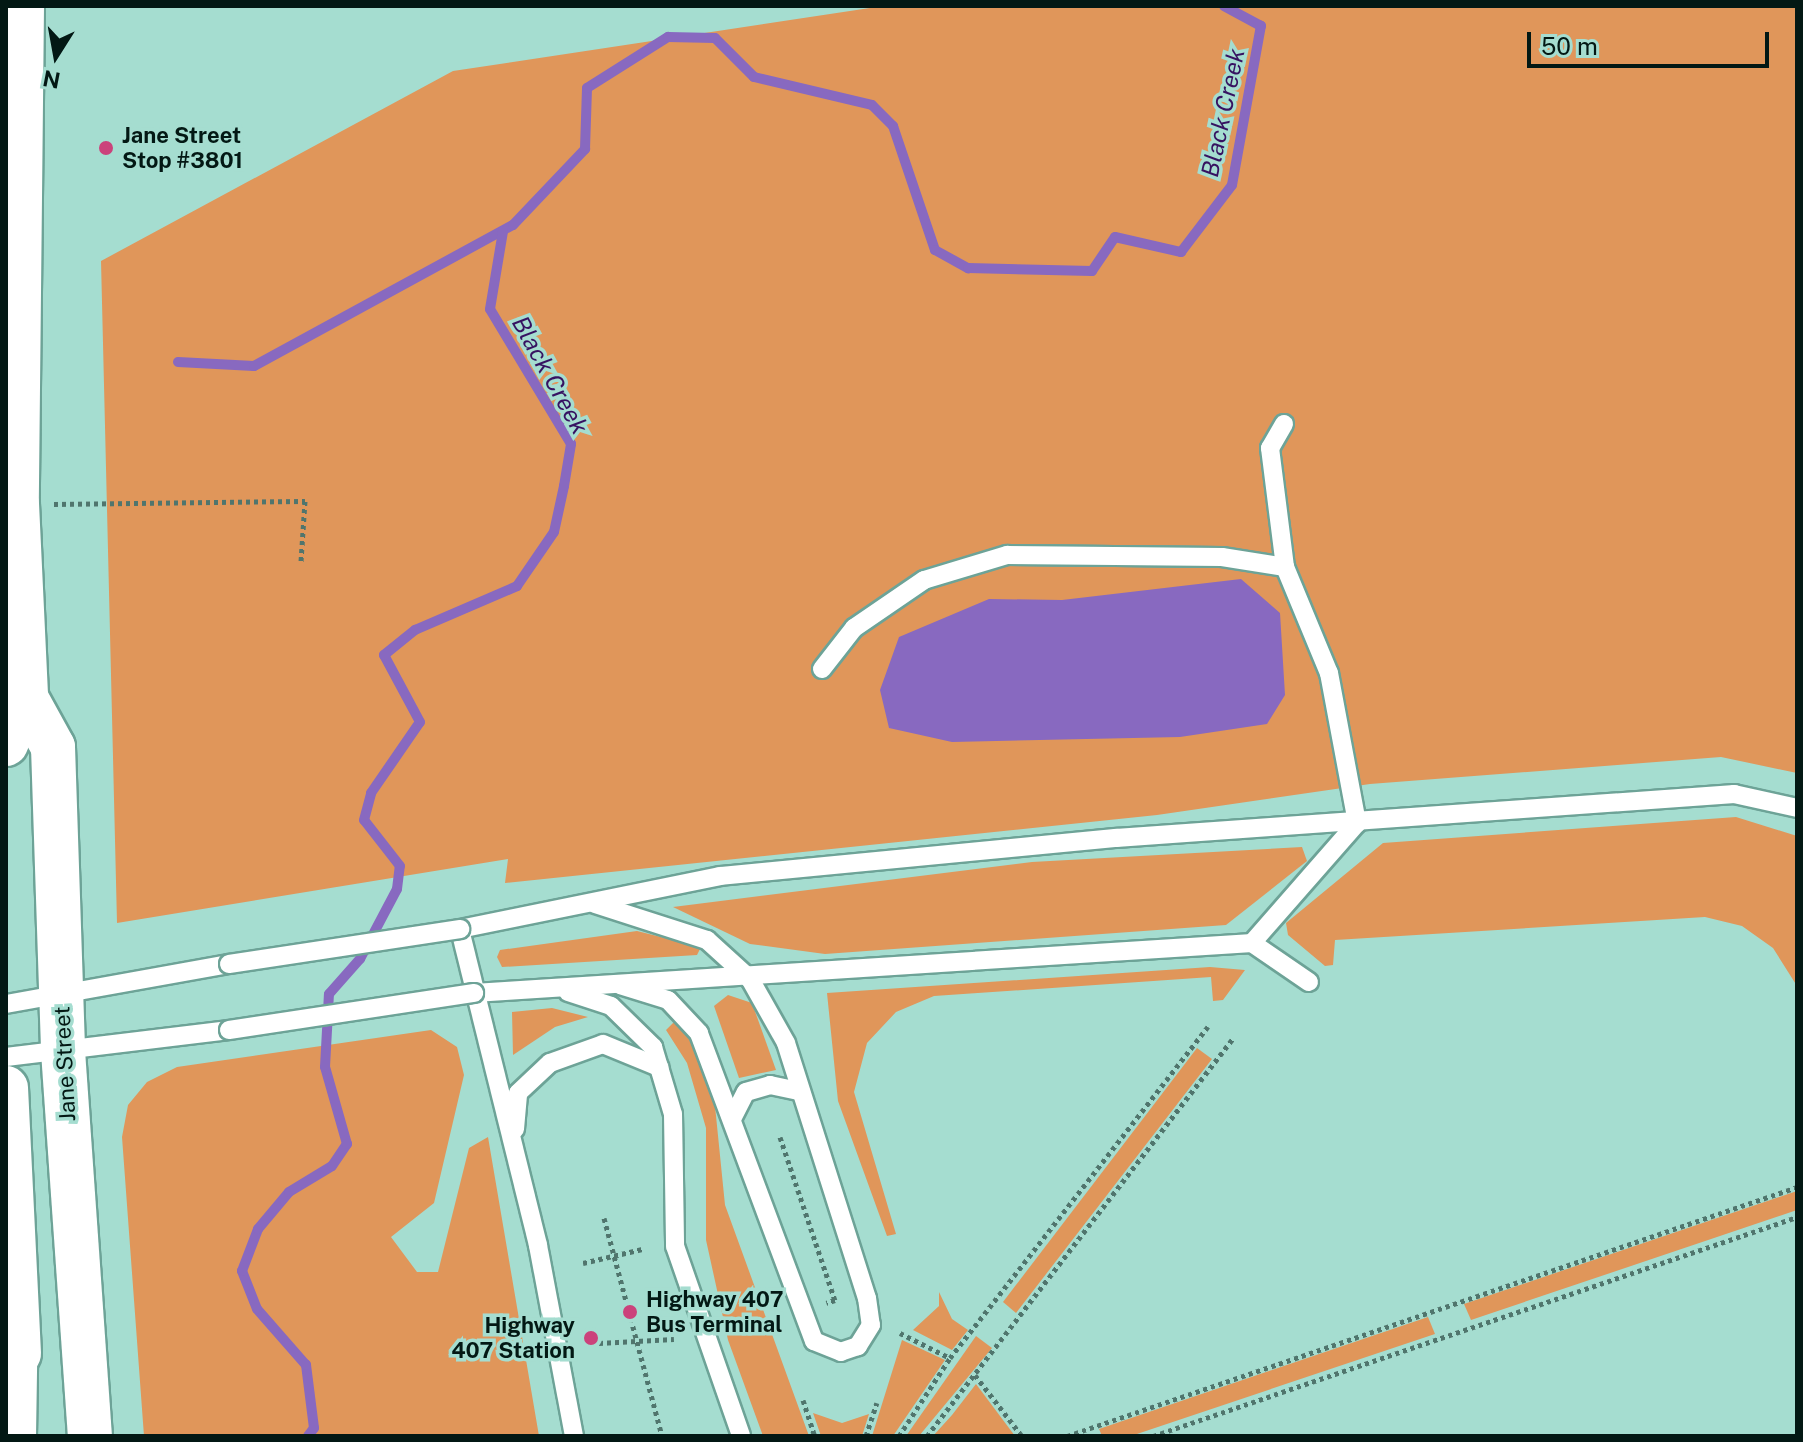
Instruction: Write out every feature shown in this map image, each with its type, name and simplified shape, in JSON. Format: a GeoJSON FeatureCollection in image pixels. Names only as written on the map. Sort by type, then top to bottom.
{"type":"FeatureCollection","features":[{"type":"Feature","properties":{"kind":"main road","name":"Jane Street"},"geometry":{"type":"LineString","coordinates":[[6,744],[26,698],[17,504],[12,210],[22,6]]}},
{"type":"Feature","properties":{"kind":"main road","name":"Jane Street"},"geometry":{"type":"LineString","coordinates":[[26,698],[53,747],[63,1051],[90,1436]]}},
{"type":"Feature","properties":{"kind":"main road"},"geometry":{"type":"LineString","coordinates":[[6,1088],[24,1436]]}},
{"type":"Feature","properties":{"kind":"main road"},"geometry":{"type":"LineString","coordinates":[[14,1436],[16,1315]]}},
{"type":"Feature","properties":{"kind":"lane"},"geometry":{"type":"LineString","coordinates":[[1284,424],[1270,448],[1285,567],[1329,673],[1357,823]]}},
{"type":"Feature","properties":{"kind":"lane"},"geometry":{"type":"LineString","coordinates":[[822,669],[854,628],[924,580],[1007,555],[1222,557],[1285,567]]}},
{"type":"Feature","properties":{"kind":"lane"},"geometry":{"type":"LineString","coordinates":[[6,1004],[229,964],[460,929],[720,876],[1734,794],[1797,808]]}},
{"type":"Feature","properties":{"kind":"lane"},"geometry":{"type":"LineString","coordinates":[[1252,943],[1357,823]]}},
{"type":"Feature","properties":{"kind":"lane"},"geometry":{"type":"LineString","coordinates":[[588,902],[707,940],[750,979],[786,1043],[798,1091],[867,1298],[871,1325],[858,1346],[841,1352],[814,1341],[699,1033],[668,1000],[620,985]]}},
{"type":"Feature","properties":{"kind":"lane"},"geometry":{"type":"LineString","coordinates":[[460,929],[513,1148],[574,1436]]}},
{"type":"Feature","properties":{"kind":"lane"},"geometry":{"type":"LineString","coordinates":[[6,1057],[229,1030],[474,993],[750,979],[1252,943],[1309,982]]}},
{"type":"Feature","properties":{"kind":"lane"},"geometry":{"type":"LineString","coordinates":[[558,989],[611,1006],[653,1047],[673,1114],[675,1246],[741,1436]]}},
{"type":"Feature","properties":{"kind":"lane"},"geometry":{"type":"LineString","coordinates":[[513,1148],[518,1093],[550,1063],[603,1044],[659,1067]]}},
{"type":"Feature","properties":{"kind":"lane"},"geometry":{"type":"LineString","coordinates":[[732,1119],[746,1092],[770,1085],[798,1091]]}},
{"type":"Feature","properties":{"kind":"path"},"geometry":{"type":"LineString","coordinates":[[17,504],[305,501],[301,562]]}},
{"type":"Feature","properties":{"kind":"path"},"geometry":{"type":"LineString","coordinates":[[899,1436],[950,1358],[1208,1026]]}},
{"type":"Feature","properties":{"kind":"path"},"geometry":{"type":"LineString","coordinates":[[927,1436],[1234,1037]]}},
{"type":"Feature","properties":{"kind":"path"},"geometry":{"type":"LineString","coordinates":[[1067,1436],[1797,1187]]}},
{"type":"Feature","properties":{"kind":"path"},"geometry":{"type":"LineString","coordinates":[[1153,1436],[1797,1217]]}},
{"type":"Feature","properties":{"kind":"path"},"geometry":{"type":"LineString","coordinates":[[604,1218],[662,1436]]}},
{"type":"Feature","properties":{"kind":"path"},"geometry":{"type":"LineString","coordinates":[[583,1263],[642,1249]]}},
{"type":"Feature","properties":{"kind":"path"},"geometry":{"type":"LineString","coordinates":[[900,1333],[950,1358]]}},
{"type":"Feature","properties":{"kind":"path"},"geometry":{"type":"LineString","coordinates":[[599,1343],[674,1339]]}},
{"type":"Feature","properties":{"kind":"path"},"geometry":{"type":"LineString","coordinates":[[975,1375],[1022,1436]]}},
{"type":"Feature","properties":{"kind":"path"},"geometry":{"type":"LineString","coordinates":[[803,1400],[815,1436]]}},
{"type":"Feature","properties":{"kind":"path"},"geometry":{"type":"LineString","coordinates":[[866,1436],[877,1403]]}},
{"type":"Feature","properties":{"kind":"shaded area"},"geometry":{"type":"Polygon","coordinates":[[[883,6],[1797,6],[1797,773],[1721,757],[1370,784],[1157,815],[505,883],[508,859],[117,923],[101,261],[453,71],[883,6]]]}},
{"type":"Feature","properties":{"kind":"shaded area"},"geometry":{"type":"Polygon","coordinates":[[[1241,579],[1280,613],[1285,695],[1267,724],[1180,737],[952,742],[889,728],[880,690],[899,637],[989,599],[1062,600],[1241,579]]]}},
{"type":"Feature","properties":{"kind":"shaded area"},"geometry":{"type":"Polygon","coordinates":[[[1736,817],[1797,836],[1797,986],[1773,948],[1742,926],[1705,917],[1335,940],[1333,965],[1325,966],[1288,935],[1286,923],[1383,843],[1736,817]]]}},
{"type":"Feature","properties":{"kind":"shaded area"},"geometry":{"type":"Polygon","coordinates":[[[1302,847],[1307,861],[1226,925],[825,954],[750,944],[673,907],[1032,862],[1302,847]]]}},
{"type":"Feature","properties":{"kind":"shaded area"},"geometry":{"type":"Polygon","coordinates":[[[637,931],[701,947],[697,955],[502,967],[497,957],[500,950],[637,931]]]}},
{"type":"Feature","properties":{"kind":"shaded area"},"geometry":{"type":"Polygon","coordinates":[[[1210,967],[1245,970],[1223,1000],[1213,1001],[1211,977],[934,996],[896,1012],[867,1043],[854,1092],[896,1234],[887,1236],[838,1101],[827,993],[1210,967]]]}},
{"type":"Feature","properties":{"kind":"shaded area"},"geometry":{"type":"Polygon","coordinates":[[[728,995],[752,1003],[776,1070],[739,1078],[714,1006],[728,995]]]}},
{"type":"Feature","properties":{"kind":"shaded area"},"geometry":{"type":"Polygon","coordinates":[[[552,1008],[588,1017],[555,1027],[513,1055],[512,1012],[552,1008]]]}},
{"type":"Feature","properties":{"kind":"shaded area"},"geometry":{"type":"Polygon","coordinates":[[[675,1021],[695,1045],[714,1096],[725,1205],[809,1436],[763,1436],[728,1340],[706,1240],[706,1128],[687,1063],[666,1030],[675,1021]]]}},
{"type":"Feature","properties":{"kind":"shaded area"},"geometry":{"type":"Polygon","coordinates":[[[431,1030],[457,1047],[464,1075],[434,1203],[391,1237],[417,1272],[438,1272],[469,1148],[488,1137],[539,1436],[144,1436],[122,1137],[128,1105],[147,1082],[177,1067],[431,1030]]]}},
{"type":"Feature","properties":{"kind":"shaded area"},"geometry":{"type":"Polygon","coordinates":[[[1197,1048],[1212,1059],[1016,1313],[1003,1302],[1197,1048]]]}},
{"type":"Feature","properties":{"kind":"shaded area"},"geometry":{"type":"Polygon","coordinates":[[[1797,1191],[1797,1210],[1471,1320],[1464,1304],[1797,1191]]]}},
{"type":"Feature","properties":{"kind":"shaded area"},"geometry":{"type":"Polygon","coordinates":[[[939,1292],[952,1319],[968,1330],[952,1350],[913,1330],[939,1306],[939,1292]]]}},
{"type":"Feature","properties":{"kind":"shaded area"},"geometry":{"type":"Polygon","coordinates":[[[1428,1317],[1435,1334],[1131,1436],[1102,1436],[1099,1429],[1428,1317]]]}},
{"type":"Feature","properties":{"kind":"shaded area"},"geometry":{"type":"Polygon","coordinates":[[[976,1336],[992,1348],[919,1436],[906,1436],[976,1336]]]}},
{"type":"Feature","properties":{"kind":"shaded area"},"geometry":{"type":"Polygon","coordinates":[[[902,1340],[945,1360],[893,1436],[872,1436],[902,1340]]]}},
{"type":"Feature","properties":{"kind":"shaded area"},"geometry":{"type":"Polygon","coordinates":[[[976,1384],[1015,1436],[933,1436],[952,1415],[976,1384]]]}},
{"type":"Feature","properties":{"kind":"shaded area"},"geometry":{"type":"Polygon","coordinates":[[[813,1413],[842,1423],[869,1414],[862,1436],[821,1436],[813,1413]]]}},
{"type":"Feature","properties":{"kind":"waterway","name":"Black Creek"},"geometry":{"type":"LineString","coordinates":[[178,362],[254,366],[513,225],[585,149],[587,88],[668,37],[715,38],[754,77],[872,105],[893,126],[935,250],[968,268],[1092,271],[1115,237],[1181,252],[1232,185],[1261,26],[1224,6]]}},
{"type":"Feature","properties":{"kind":"waterway","name":"Black Creek"},"geometry":{"type":"LineString","coordinates":[[308,1436],[314,1428],[306,1365],[257,1309],[242,1271],[258,1229],[289,1192],[332,1166],[347,1144],[325,1067],[329,994],[360,959],[397,889],[400,866],[364,820],[371,793],[420,722],[384,655],[415,630],[517,586],[554,532],[571,444],[490,309],[503,231]]}},
{"type":"Feature","properties":{"kind":"place","name":"Jane Street Stop #3801"},"geometry":{"type":"Point","coordinates":[106,148]}},
{"type":"Feature","properties":{"kind":"place","name":"Highway 407 Bus Terminal"},"geometry":{"type":"Point","coordinates":[630,1312]}},
{"type":"Feature","properties":{"kind":"place","name":"Highway 407 Station"},"geometry":{"type":"Point","coordinates":[591,1338]}}]}
